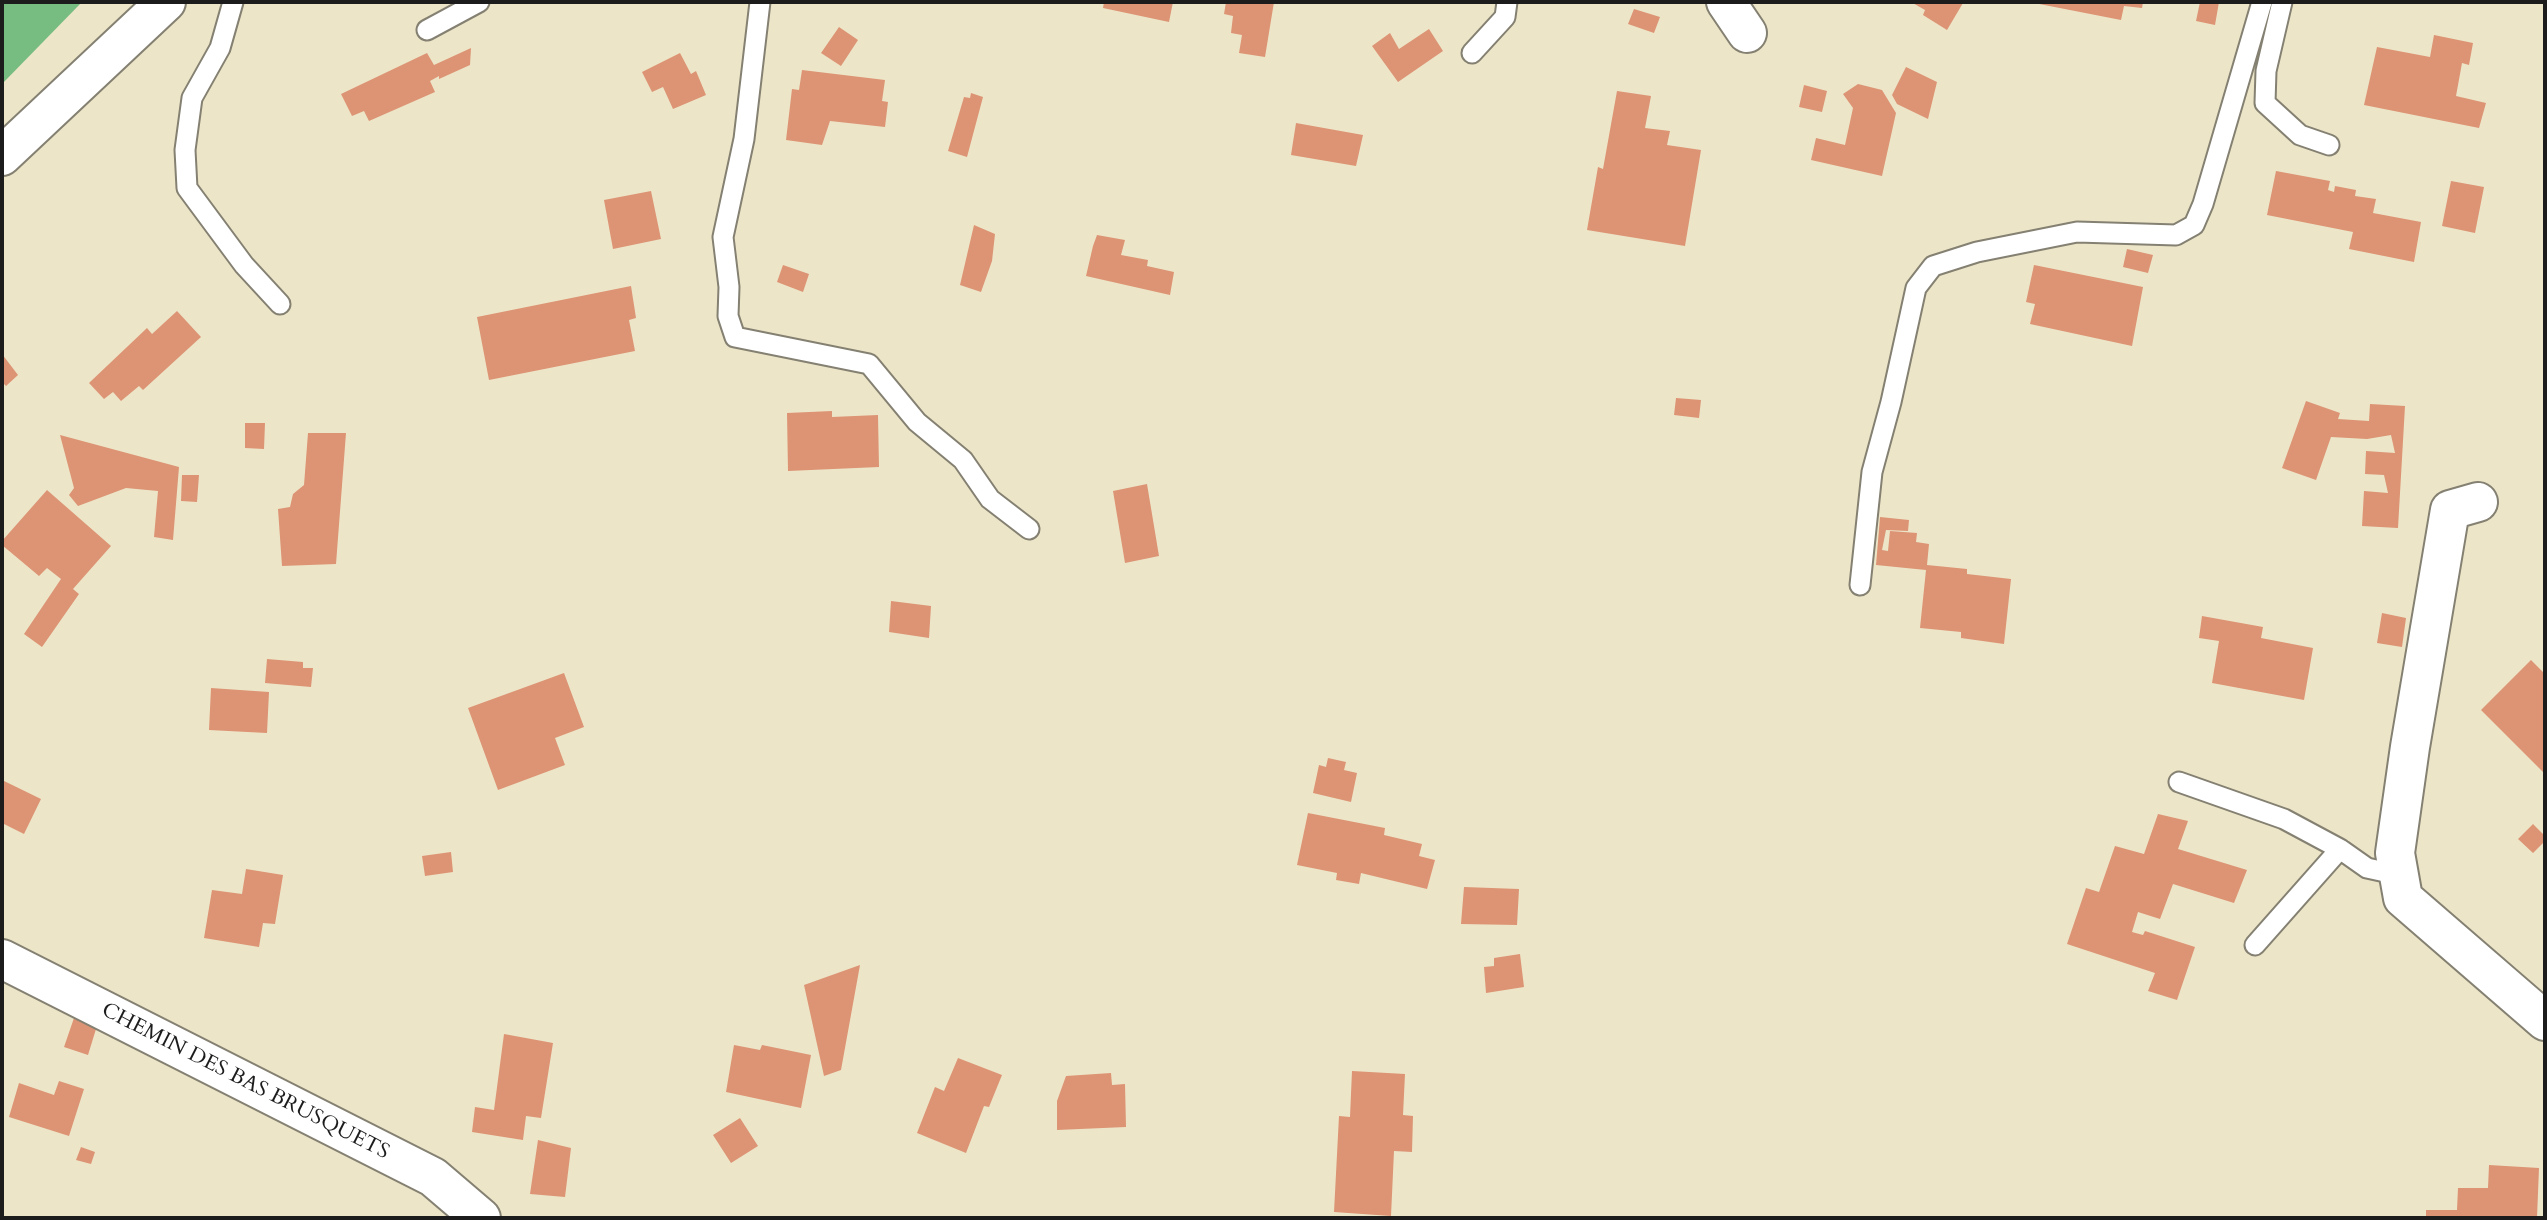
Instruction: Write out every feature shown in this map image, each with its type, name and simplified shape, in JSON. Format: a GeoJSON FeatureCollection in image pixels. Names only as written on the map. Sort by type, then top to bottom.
{"type":"FeatureCollection","features":[{"type":"Feature","properties":{"kind":"street"},"geometry":{"type":"LineString","coordinates":[[2,156],[166,2]]}},
{"type":"Feature","properties":{"kind":"street"},"geometry":{"type":"LineString","coordinates":[[2478,502],[2450,510],[2395,853],[2403,898],[2545,1021]]}},
{"type":"Feature","properties":{"kind":"street","name":"CHEMIN DES BAS BRUSQUETS"},"geometry":{"type":"LineString","coordinates":[[2,959],[433,1177],[481,1218]]}},
{"type":"Feature","properties":{"kind":"lane"},"geometry":{"type":"LineString","coordinates":[[233,2],[220,48],[192,99],[185,150],[187,188],[244,265],[280,304]]}},
{"type":"Feature","properties":{"kind":"lane"},"geometry":{"type":"LineString","coordinates":[[427,30],[479,2]]}},
{"type":"Feature","properties":{"kind":"lane"},"geometry":{"type":"LineString","coordinates":[[760,2],[744,139],[723,237],[729,287],[728,316],[735,337],[869,364],[917,422],[963,460],[990,499],[1029,529]]}},
{"type":"Feature","properties":{"kind":"lane"},"geometry":{"type":"LineString","coordinates":[[1472,53],[1505,17],[1507,2]]}},
{"type":"Feature","properties":{"kind":"lane"},"geometry":{"type":"LineString","coordinates":[[1860,584],[1872,472],[1891,402],[1916,288],[1933,266],[1977,252],[2077,232],[2176,235],[2194,225],[2203,204],[2262,2]]}},
{"type":"Feature","properties":{"kind":"lane"},"geometry":{"type":"LineString","coordinates":[[2282,2],[2266,71],[2264,103],[2300,135],[2329,145]]}},
{"type":"Feature","properties":{"kind":"lane"},"geometry":{"type":"LineString","coordinates":[[2179,782],[2284,819],[2340,849],[2367,869],[2399,875]]}},
{"type":"Feature","properties":{"kind":"lane"},"geometry":{"type":"LineString","coordinates":[[2255,944],[2340,849]]}},
{"type":"Feature","properties":{"kind":"green space"},"geometry":{"type":"Polygon","coordinates":[[[2,2],[82,2],[2,84],[2,2]]]}},
{"type":"Feature","properties":{"kind":"building"},"geometry":{"type":"Polygon","coordinates":[[[1104,2],[1173,2],[1169,22],[1103,8],[1104,2]]]}},
{"type":"Feature","properties":{"kind":"building"},"geometry":{"type":"Polygon","coordinates":[[[1226,2],[1274,2],[1265,57],[1239,53],[1242,35],[1231,33],[1233,16],[1224,14],[1226,2]]]}},
{"type":"Feature","properties":{"kind":"building"},"geometry":{"type":"Polygon","coordinates":[[[1911,2],[1963,3],[1947,30],[1923,15],[1925,10],[1911,2]]]}},
{"type":"Feature","properties":{"kind":"building"},"geometry":{"type":"Polygon","coordinates":[[[2029,2],[2143,2],[2142,8],[2124,6],[2121,20],[2029,2]]]}},
{"type":"Feature","properties":{"kind":"building"},"geometry":{"type":"Polygon","coordinates":[[[2200,2],[2219,2],[2215,25],[2196,21],[2200,2]]]}},
{"type":"Feature","properties":{"kind":"building"},"geometry":{"type":"Polygon","coordinates":[[[1634,9],[1660,17],[1654,33],[1628,24],[1634,9]]]}},
{"type":"Feature","properties":{"kind":"building"},"geometry":{"type":"Polygon","coordinates":[[[839,27],[858,40],[841,66],[821,53],[839,27]]]}},
{"type":"Feature","properties":{"kind":"building"},"geometry":{"type":"Polygon","coordinates":[[[1429,29],[1443,51],[1398,82],[1372,46],[1390,33],[1399,49],[1429,29]]]}},
{"type":"Feature","properties":{"kind":"building"},"geometry":{"type":"Polygon","coordinates":[[[2434,35],[2473,43],[2469,65],[2462,63],[2456,96],[2486,103],[2479,128],[2364,105],[2377,47],[2430,57],[2434,35]]]}},
{"type":"Feature","properties":{"kind":"building"},"geometry":{"type":"Polygon","coordinates":[[[471,48],[470,65],[430,81],[435,92],[369,121],[364,111],[352,116],[341,94],[427,53],[434,65],[471,48]]]}},
{"type":"Feature","properties":{"kind":"building"},"geometry":{"type":"Polygon","coordinates":[[[680,53],[691,74],[696,71],[706,95],[673,109],[663,87],[652,92],[642,72],[680,53]]]}},
{"type":"Feature","properties":{"kind":"building"},"geometry":{"type":"Polygon","coordinates":[[[1906,67],[1937,82],[1928,119],[1897,104],[1892,95],[1906,67]]]}},
{"type":"Feature","properties":{"kind":"building"},"geometry":{"type":"Polygon","coordinates":[[[802,70],[885,80],[882,101],[888,102],[885,127],[830,121],[822,145],[786,140],[792,89],[799,90],[802,70]]]}},
{"type":"Feature","properties":{"kind":"building"},"geometry":{"type":"Polygon","coordinates":[[[1858,84],[1882,90],[1896,113],[1882,176],[1811,160],[1816,138],[1845,145],[1853,108],[1843,94],[1858,84]]]}},
{"type":"Feature","properties":{"kind":"building"},"geometry":{"type":"Polygon","coordinates":[[[1804,85],[1827,91],[1822,112],[1799,107],[1804,85]]]}},
{"type":"Feature","properties":{"kind":"building"},"geometry":{"type":"Polygon","coordinates":[[[1617,91],[1651,96],[1645,128],[1670,131],[1667,145],[1701,150],[1685,246],[1587,230],[1598,167],[1603,169],[1617,91]]]}},
{"type":"Feature","properties":{"kind":"building"},"geometry":{"type":"Polygon","coordinates":[[[971,93],[983,97],[967,157],[948,151],[964,97],[970,98],[971,93]]]}},
{"type":"Feature","properties":{"kind":"building"},"geometry":{"type":"Polygon","coordinates":[[[1296,123],[1363,135],[1356,166],[1291,155],[1296,123]]]}},
{"type":"Feature","properties":{"kind":"building"},"geometry":{"type":"Polygon","coordinates":[[[2276,171],[2330,181],[2328,190],[2334,192],[2335,186],[2356,190],[2355,196],[2376,199],[2373,213],[2421,222],[2414,262],[2349,249],[2353,232],[2267,215],[2276,171]]]}},
{"type":"Feature","properties":{"kind":"building"},"geometry":{"type":"Polygon","coordinates":[[[2451,181],[2484,187],[2475,233],[2442,226],[2451,181]]]}},
{"type":"Feature","properties":{"kind":"building"},"geometry":{"type":"Polygon","coordinates":[[[651,191],[661,239],[613,249],[604,200],[651,191]]]}},
{"type":"Feature","properties":{"kind":"building"},"geometry":{"type":"Polygon","coordinates":[[[974,225],[995,234],[992,261],[981,292],[960,285],[974,225]]]}},
{"type":"Feature","properties":{"kind":"building"},"geometry":{"type":"Polygon","coordinates":[[[1097,235],[1125,240],[1121,255],[1148,260],[1147,266],[1174,272],[1170,295],[1086,276],[1097,235]]]}},
{"type":"Feature","properties":{"kind":"building"},"geometry":{"type":"Polygon","coordinates":[[[2127,249],[2153,255],[2148,273],[2123,267],[2127,249]]]}},
{"type":"Feature","properties":{"kind":"building"},"geometry":{"type":"Polygon","coordinates":[[[783,265],[809,274],[803,292],[777,282],[783,265]]]}},
{"type":"Feature","properties":{"kind":"building"},"geometry":{"type":"Polygon","coordinates":[[[2034,265],[2143,287],[2132,346],[2030,324],[2035,304],[2026,302],[2034,265]]]}},
{"type":"Feature","properties":{"kind":"building"},"geometry":{"type":"Polygon","coordinates":[[[631,286],[636,318],[629,320],[635,351],[489,380],[477,317],[631,286]]]}},
{"type":"Feature","properties":{"kind":"building"},"geometry":{"type":"Polygon","coordinates":[[[177,311],[201,337],[143,390],[139,386],[121,401],[113,392],[104,399],[89,383],[147,328],[152,334],[177,311]]]}},
{"type":"Feature","properties":{"kind":"building"},"geometry":{"type":"Polygon","coordinates":[[[2,354],[18,375],[6,386],[2,382],[2,354]]]}},
{"type":"Feature","properties":{"kind":"building"},"geometry":{"type":"Polygon","coordinates":[[[1676,398],[1701,400],[1699,418],[1674,415],[1676,398]]]}},
{"type":"Feature","properties":{"kind":"building"},"geometry":{"type":"Polygon","coordinates":[[[2306,401],[2340,413],[2338,419],[2369,421],[2370,404],[2405,406],[2398,528],[2362,526],[2364,491],[2388,493],[2384,475],[2365,474],[2366,451],[2395,453],[2391,435],[2367,439],[2331,437],[2316,480],[2282,468],[2306,401]]]}},
{"type":"Feature","properties":{"kind":"building"},"geometry":{"type":"Polygon","coordinates":[[[832,411],[832,417],[878,415],[879,467],[788,471],[787,413],[832,411]]]}},
{"type":"Feature","properties":{"kind":"building"},"geometry":{"type":"Polygon","coordinates":[[[245,423],[265,423],[264,449],[245,448],[245,423]]]}},
{"type":"Feature","properties":{"kind":"building"},"geometry":{"type":"Polygon","coordinates":[[[308,433],[346,433],[336,564],[282,566],[278,509],[290,507],[293,494],[304,485],[308,433]]]}},
{"type":"Feature","properties":{"kind":"building"},"geometry":{"type":"Polygon","coordinates":[[[60,435],[179,467],[173,540],[154,537],[158,491],[126,488],[78,506],[69,495],[74,488],[60,435]]]}},
{"type":"Feature","properties":{"kind":"building"},"geometry":{"type":"Polygon","coordinates":[[[182,475],[199,475],[197,502],[181,501],[182,475]]]}},
{"type":"Feature","properties":{"kind":"building"},"geometry":{"type":"Polygon","coordinates":[[[1147,484],[1159,556],[1125,563],[1113,491],[1147,484]]]}},
{"type":"Feature","properties":{"kind":"building"},"geometry":{"type":"Polygon","coordinates":[[[47,490],[111,546],[73,589],[79,594],[42,647],[24,634],[61,579],[47,568],[39,576],[2,545],[2,541],[47,490]]]}},
{"type":"Feature","properties":{"kind":"building"},"geometry":{"type":"Polygon","coordinates":[[[1880,517],[1909,520],[1908,531],[1886,530],[1882,550],[1888,551],[1890,531],[1917,533],[1916,542],[1929,544],[1927,565],[1967,569],[1967,574],[2011,579],[2004,644],[1961,638],[1961,632],[1920,628],[1926,570],[1876,565],[1880,517]]]}},
{"type":"Feature","properties":{"kind":"building"},"geometry":{"type":"Polygon","coordinates":[[[891,601],[931,606],[929,638],[889,632],[891,601]]]}},
{"type":"Feature","properties":{"kind":"building"},"geometry":{"type":"Polygon","coordinates":[[[2382,613],[2406,618],[2402,647],[2377,643],[2382,613]]]}},
{"type":"Feature","properties":{"kind":"building"},"geometry":{"type":"Polygon","coordinates":[[[2202,616],[2263,627],[2261,638],[2313,648],[2304,700],[2212,683],[2219,641],[2199,638],[2202,616]]]}},
{"type":"Feature","properties":{"kind":"building"},"geometry":{"type":"Polygon","coordinates":[[[267,659],[303,662],[303,668],[313,668],[311,687],[265,683],[267,659]]]}},
{"type":"Feature","properties":{"kind":"building"},"geometry":{"type":"Polygon","coordinates":[[[2531,660],[2545,674],[2545,774],[2481,710],[2531,660]]]}},
{"type":"Feature","properties":{"kind":"building"},"geometry":{"type":"Polygon","coordinates":[[[564,673],[584,727],[555,738],[565,765],[498,790],[468,708],[564,673]]]}},
{"type":"Feature","properties":{"kind":"building"},"geometry":{"type":"Polygon","coordinates":[[[211,688],[269,692],[267,733],[209,730],[211,688]]]}},
{"type":"Feature","properties":{"kind":"building"},"geometry":{"type":"Polygon","coordinates":[[[1328,758],[1346,762],[1344,770],[1357,773],[1351,802],[1313,793],[1319,765],[1326,767],[1328,758]]]}},
{"type":"Feature","properties":{"kind":"building"},"geometry":{"type":"Polygon","coordinates":[[[2,780],[41,799],[24,834],[2,823],[2,780]]]}},
{"type":"Feature","properties":{"kind":"building"},"geometry":{"type":"Polygon","coordinates":[[[1308,813],[1385,828],[1384,835],[1422,844],[1419,856],[1435,860],[1427,889],[1361,873],[1359,884],[1336,880],[1337,873],[1297,865],[1308,813]]]}},
{"type":"Feature","properties":{"kind":"building"},"geometry":{"type":"Polygon","coordinates":[[[2158,814],[2188,821],[2178,849],[2247,870],[2234,903],[2173,884],[2160,919],[2138,912],[2132,932],[2143,935],[2145,931],[2195,947],[2177,1000],[2148,991],[2155,973],[2067,944],[2086,888],[2099,892],[2115,846],[2144,854],[2158,814]]]}},
{"type":"Feature","properties":{"kind":"building"},"geometry":{"type":"Polygon","coordinates":[[[2533,824],[2545,836],[2545,841],[2533,853],[2518,839],[2533,824]]]}},
{"type":"Feature","properties":{"kind":"building"},"geometry":{"type":"Polygon","coordinates":[[[451,852],[453,872],[425,876],[422,856],[451,852]]]}},
{"type":"Feature","properties":{"kind":"building"},"geometry":{"type":"Polygon","coordinates":[[[246,869],[283,875],[275,924],[263,923],[259,947],[204,938],[212,890],[242,894],[246,869]]]}},
{"type":"Feature","properties":{"kind":"building"},"geometry":{"type":"Polygon","coordinates":[[[1464,887],[1519,889],[1517,925],[1461,924],[1464,887]]]}},
{"type":"Feature","properties":{"kind":"building"},"geometry":{"type":"Polygon","coordinates":[[[1520,954],[1524,987],[1486,993],[1484,967],[1494,966],[1494,958],[1520,954]]]}},
{"type":"Feature","properties":{"kind":"building"},"geometry":{"type":"Polygon","coordinates":[[[860,965],[841,1070],[824,1076],[804,985],[860,965]]]}},
{"type":"Feature","properties":{"kind":"building"},"geometry":{"type":"Polygon","coordinates":[[[74,1018],[96,1029],[88,1055],[64,1047],[74,1018]]]}},
{"type":"Feature","properties":{"kind":"building"},"geometry":{"type":"Polygon","coordinates":[[[504,1034],[553,1043],[541,1118],[526,1116],[523,1140],[472,1132],[475,1107],[494,1110],[504,1034]]]}},
{"type":"Feature","properties":{"kind":"building"},"geometry":{"type":"Polygon","coordinates":[[[734,1045],[760,1050],[762,1045],[811,1055],[801,1108],[726,1092],[734,1045]]]}},
{"type":"Feature","properties":{"kind":"building"},"geometry":{"type":"Polygon","coordinates":[[[958,1058],[1002,1075],[989,1107],[984,1106],[966,1153],[917,1133],[935,1087],[944,1091],[958,1058]]]}},
{"type":"Feature","properties":{"kind":"building"},"geometry":{"type":"Polygon","coordinates":[[[1352,1071],[1405,1074],[1403,1115],[1413,1116],[1412,1152],[1394,1151],[1391,1216],[1334,1212],[1339,1116],[1350,1117],[1352,1071]]]}},
{"type":"Feature","properties":{"kind":"building"},"geometry":{"type":"Polygon","coordinates":[[[1111,1073],[1112,1085],[1125,1084],[1126,1127],[1057,1130],[1057,1101],[1066,1076],[1111,1073]]]}},
{"type":"Feature","properties":{"kind":"building"},"geometry":{"type":"Polygon","coordinates":[[[59,1081],[84,1089],[69,1136],[9,1117],[19,1083],[54,1095],[59,1081]]]}},
{"type":"Feature","properties":{"kind":"building"},"geometry":{"type":"Polygon","coordinates":[[[740,1118],[758,1146],[731,1163],[713,1135],[740,1118]]]}},
{"type":"Feature","properties":{"kind":"building"},"geometry":{"type":"Polygon","coordinates":[[[538,1140],[571,1148],[565,1197],[530,1194],[538,1140]]]}},
{"type":"Feature","properties":{"kind":"building"},"geometry":{"type":"Polygon","coordinates":[[[81,1147],[95,1152],[91,1164],[76,1160],[81,1147]]]}},
{"type":"Feature","properties":{"kind":"building"},"geometry":{"type":"Polygon","coordinates":[[[2489,1165],[2539,1168],[2537,1218],[2426,1218],[2426,1210],[2457,1210],[2458,1188],[2488,1188],[2489,1165]]]}}]}
